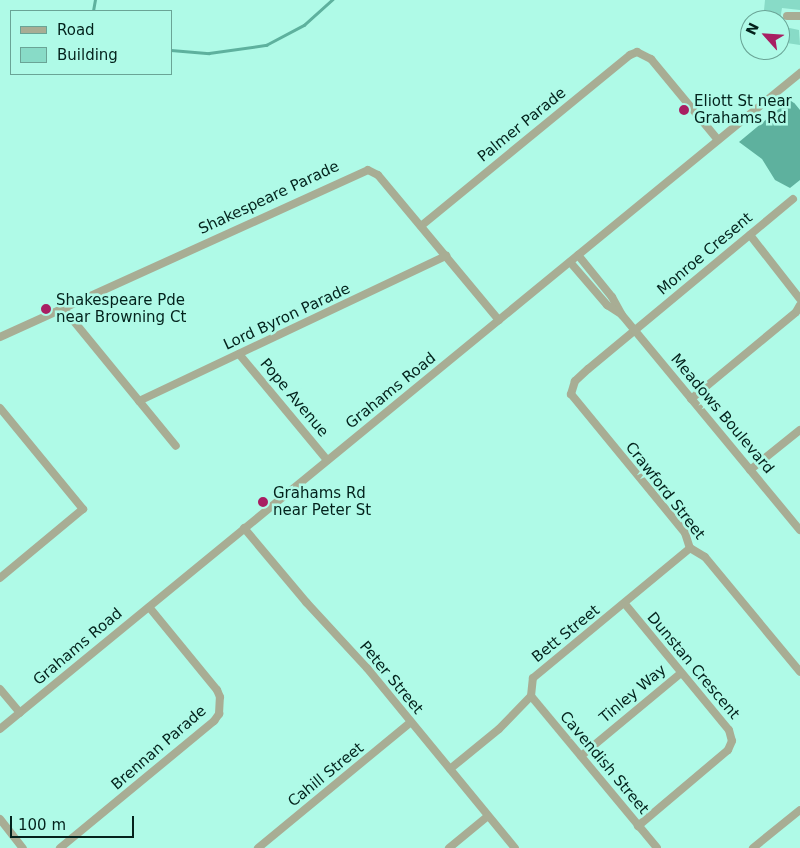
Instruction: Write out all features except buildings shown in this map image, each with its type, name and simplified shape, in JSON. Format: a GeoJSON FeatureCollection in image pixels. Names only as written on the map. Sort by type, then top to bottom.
{"type":"FeatureCollection","features":[{"type":"Feature","properties":{"kind":"street","name":"Palmer Parade"},"geometry":{"type":"LineString","coordinates":[[421,226],[630,55],[644,53],[718,140]]}},
{"type":"Feature","properties":{"kind":"street","name":"Grahams Road"},"geometry":{"type":"LineString","coordinates":[[0,730],[800,73]]}},
{"type":"Feature","properties":{"kind":"street","name":"Shakespeare Parade"},"geometry":{"type":"LineString","coordinates":[[0,336],[362,171],[378,175],[499,320]]}},
{"type":"Feature","properties":{"kind":"street","name":"Monroe Cresent"},"geometry":{"type":"LineString","coordinates":[[635,330],[793,199]]}},
{"type":"Feature","properties":{"kind":"street"},"geometry":{"type":"LineString","coordinates":[[750,235],[800,299]]}},
{"type":"Feature","properties":{"kind":"street","name":"Meadows Boulevard"},"geometry":{"type":"LineString","coordinates":[[578,255],[612,297],[622,316]]}},
{"type":"Feature","properties":{"kind":"street","name":"Lord Byron Parade"},"geometry":{"type":"LineString","coordinates":[[139,401],[446,256]]}},
{"type":"Feature","properties":{"kind":"street","name":"Meadows Boulevard"},"geometry":{"type":"LineString","coordinates":[[570,262],[607,305],[622,316],[635,330],[800,530]]}},
{"type":"Feature","properties":{"kind":"street"},"geometry":{"type":"LineString","coordinates":[[691,399],[796,312],[800,305]]}},
{"type":"Feature","properties":{"kind":"street"},"geometry":{"type":"LineString","coordinates":[[63,308],[176,446]]}},
{"type":"Feature","properties":{"kind":"street","name":"Crawford Street"},"geometry":{"type":"LineString","coordinates":[[635,330],[575,381],[571,394],[685,533],[690,548],[705,557],[800,672]]}},
{"type":"Feature","properties":{"kind":"street","name":"Pope Avenue"},"geometry":{"type":"LineString","coordinates":[[239,354],[327,460]]}},
{"type":"Feature","properties":{"kind":"street"},"geometry":{"type":"LineString","coordinates":[[0,408],[83,509],[0,578]]}},
{"type":"Feature","properties":{"kind":"street"},"geometry":{"type":"LineString","coordinates":[[750,470],[800,430]]}},
{"type":"Feature","properties":{"kind":"street","name":"Peter Street"},"geometry":{"type":"LineString","coordinates":[[244,528],[411,722],[515,848]]}},
{"type":"Feature","properties":{"kind":"street","name":"Bett Street"},"geometry":{"type":"LineString","coordinates":[[450,769],[500,729],[531,696],[534,678],[690,548]]}},
{"type":"Feature","properties":{"kind":"street","name":"Dunstan Crescent"},"geometry":{"type":"LineString","coordinates":[[625,604],[729,730],[732,741],[728,750],[638,826]]}},
{"type":"Feature","properties":{"kind":"street","name":"Brennan Parade"},"geometry":{"type":"LineString","coordinates":[[60,848],[214,721],[219,714],[220,697],[216,690],[149,607]]}},
{"type":"Feature","properties":{"kind":"street","name":"Tinley Way"},"geometry":{"type":"LineString","coordinates":[[581,756],[681,673]]}},
{"type":"Feature","properties":{"kind":"street"},"geometry":{"type":"LineString","coordinates":[[0,690],[20,713]]}},
{"type":"Feature","properties":{"kind":"street","name":"Cavendish Street"},"geometry":{"type":"LineString","coordinates":[[531,696],[657,848]]}},
{"type":"Feature","properties":{"kind":"street","name":"Cahill Street"},"geometry":{"type":"LineString","coordinates":[[258,848],[411,722]]}},
{"type":"Feature","properties":{"kind":"street"},"geometry":{"type":"LineString","coordinates":[[753,848],[800,810]]}},
{"type":"Feature","properties":{"kind":"street"},"geometry":{"type":"LineString","coordinates":[[449,848],[488,816]]}},
{"type":"Feature","properties":{"kind":"street"},"geometry":{"type":"LineString","coordinates":[[0,819],[23,848]]}},
{"type":"Feature","properties":{"kind":"shaded area"},"geometry":{"type":"Polygon","coordinates":[[[791,99],[800,110],[800,180],[790,188],[775,180],[762,159],[739,142],[791,99]]]}},
{"type":"Feature","properties":{"kind":"waterway"},"geometry":{"type":"LineString","coordinates":[[93,10],[95,0]]}},
{"type":"Feature","properties":{"kind":"waterway"},"geometry":{"type":"LineString","coordinates":[[172,50],[209,53],[266,45],[304,25],[332,0]]}},
{"type":"Feature","properties":{"kind":"place","name":"Eliott St near Grahams Rd"},"geometry":{"type":"Point","coordinates":[684,110]}},
{"type":"Feature","properties":{"kind":"place","name":"Shakespeare Pde near Browning Ct"},"geometry":{"type":"Point","coordinates":[46,309]}},
{"type":"Feature","properties":{"kind":"place","name":"Grahams Rd near Peter St"},"geometry":{"type":"Point","coordinates":[263,502]}}]}
